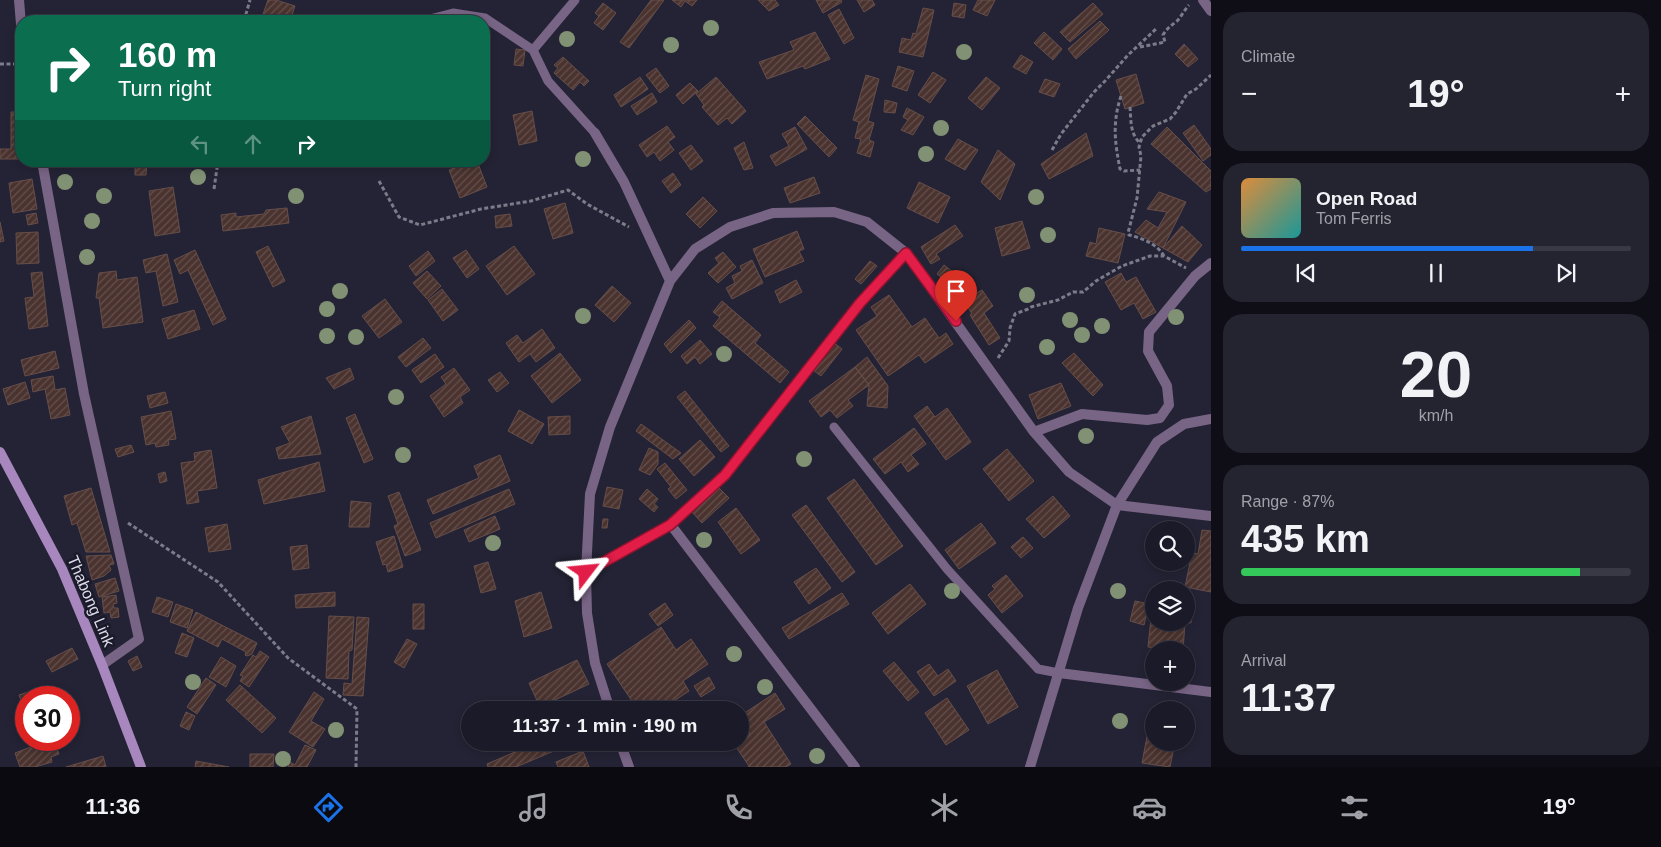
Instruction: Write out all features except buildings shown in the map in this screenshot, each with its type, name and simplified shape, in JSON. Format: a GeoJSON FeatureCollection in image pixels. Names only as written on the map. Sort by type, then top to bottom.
{"type":"FeatureCollection","features":[{"type":"Feature","properties":{"kind":"main road","name":"Thabong Link"},"geometry":{"type":"LineString","coordinates":[[0,452],[4,466],[62,569],[102,665],[141,767]]}},
{"type":"Feature","properties":{"kind":"street"},"geometry":{"type":"LineString","coordinates":[[19,0],[20,15]]}},
{"type":"Feature","properties":{"kind":"street"},"geometry":{"type":"LineString","coordinates":[[1202,0],[1211,11]]}},
{"type":"Feature","properties":{"kind":"street"},"geometry":{"type":"LineString","coordinates":[[595,133],[624,182],[670,281]]}},
{"type":"Feature","properties":{"kind":"street"},"geometry":{"type":"LineString","coordinates":[[43,167],[84,394],[139,639],[102,665]]}},
{"type":"Feature","properties":{"kind":"street"},"geometry":{"type":"LineString","coordinates":[[607,701],[595,663],[587,613],[586,572],[590,494],[610,427],[670,281],[695,249],[730,227],[773,213],[834,212],[867,222],[906,253],[1034,432],[1069,472],[1117,505],[1211,516]]}},
{"type":"Feature","properties":{"kind":"street"},"geometry":{"type":"LineString","coordinates":[[1034,432],[1082,414],[1147,420],[1160,418],[1169,405],[1167,386],[1148,351],[1149,332],[1195,276],[1211,263]]}},
{"type":"Feature","properties":{"kind":"street"},"geometry":{"type":"LineString","coordinates":[[1030,767],[1078,608],[1117,505],[1157,442],[1184,424],[1211,419]]}},
{"type":"Feature","properties":{"kind":"street"},"geometry":{"type":"LineString","coordinates":[[586,572],[670,525],[855,767]]}},
{"type":"Feature","properties":{"kind":"street"},"geometry":{"type":"LineString","coordinates":[[1059,673],[1211,692]]}},
{"type":"Feature","properties":{"kind":"street"},"geometry":{"type":"LineString","coordinates":[[623,751],[629,767]]}},
{"type":"Feature","properties":{"kind":"lane"},"geometry":{"type":"LineString","coordinates":[[533,50],[575,0]]}},
{"type":"Feature","properties":{"kind":"lane"},"geometry":{"type":"LineString","coordinates":[[445,15],[453,13],[466,15]]}},
{"type":"Feature","properties":{"kind":"lane"},"geometry":{"type":"LineString","coordinates":[[490,21],[533,50],[548,81],[595,133]]}},
{"type":"Feature","properties":{"kind":"lane"},"geometry":{"type":"LineString","coordinates":[[670,525],[725,475],[860,303],[906,253]]}},
{"type":"Feature","properties":{"kind":"lane"},"geometry":{"type":"LineString","coordinates":[[834,427],[947,569],[1038,669],[1059,673]]}},
{"type":"Feature","properties":{"kind":"path"},"geometry":{"type":"LineString","coordinates":[[246,15],[250,0]]}},
{"type":"Feature","properties":{"kind":"path"},"geometry":{"type":"LineString","coordinates":[[1137,47],[1165,42],[1162,36],[1165,31],[1171,24],[1177,21],[1194,0]]}},
{"type":"Feature","properties":{"kind":"path"},"geometry":{"type":"LineString","coordinates":[[1052,150],[1061,134],[1094,92],[1157,28]]}},
{"type":"Feature","properties":{"kind":"path"},"geometry":{"type":"LineString","coordinates":[[0,64],[15,64]]}},
{"type":"Feature","properties":{"kind":"path"},"geometry":{"type":"LineString","coordinates":[[1164,256],[1160,249],[1142,239],[1130,236],[1128,233],[1137,198],[1140,144],[1142,137],[1153,126],[1170,118],[1187,94],[1196,89],[1211,75]]}},
{"type":"Feature","properties":{"kind":"path"},"geometry":{"type":"LineString","coordinates":[[1121,96],[1117,109],[1114,135],[1120,170],[1140,170]]}},
{"type":"Feature","properties":{"kind":"path"},"geometry":{"type":"LineString","coordinates":[[1130,107],[1132,131],[1134,138],[1140,144]]}},
{"type":"Feature","properties":{"kind":"path"},"geometry":{"type":"LineString","coordinates":[[214,189],[217,167]]}},
{"type":"Feature","properties":{"kind":"path"},"geometry":{"type":"LineString","coordinates":[[379,181],[399,217],[420,225],[481,209],[531,201],[568,190],[587,204],[650,238]]}},
{"type":"Feature","properties":{"kind":"path"},"geometry":{"type":"LineString","coordinates":[[991,370],[1009,341],[1010,328],[1015,314],[1028,310],[1031,306],[1058,300],[1072,292],[1083,292],[1096,281],[1122,266],[1150,256],[1164,256],[1187,269],[1195,276]]}},
{"type":"Feature","properties":{"kind":"path"},"geometry":{"type":"LineString","coordinates":[[109,510],[218,582],[288,658],[357,709],[356,767]]}},
{"type":"Feature","properties":{"kind":"route"},"geometry":{"type":"LineString","coordinates":[[586,572],[670,525],[725,475],[860,303],[906,253],[956,321]]}}]}
